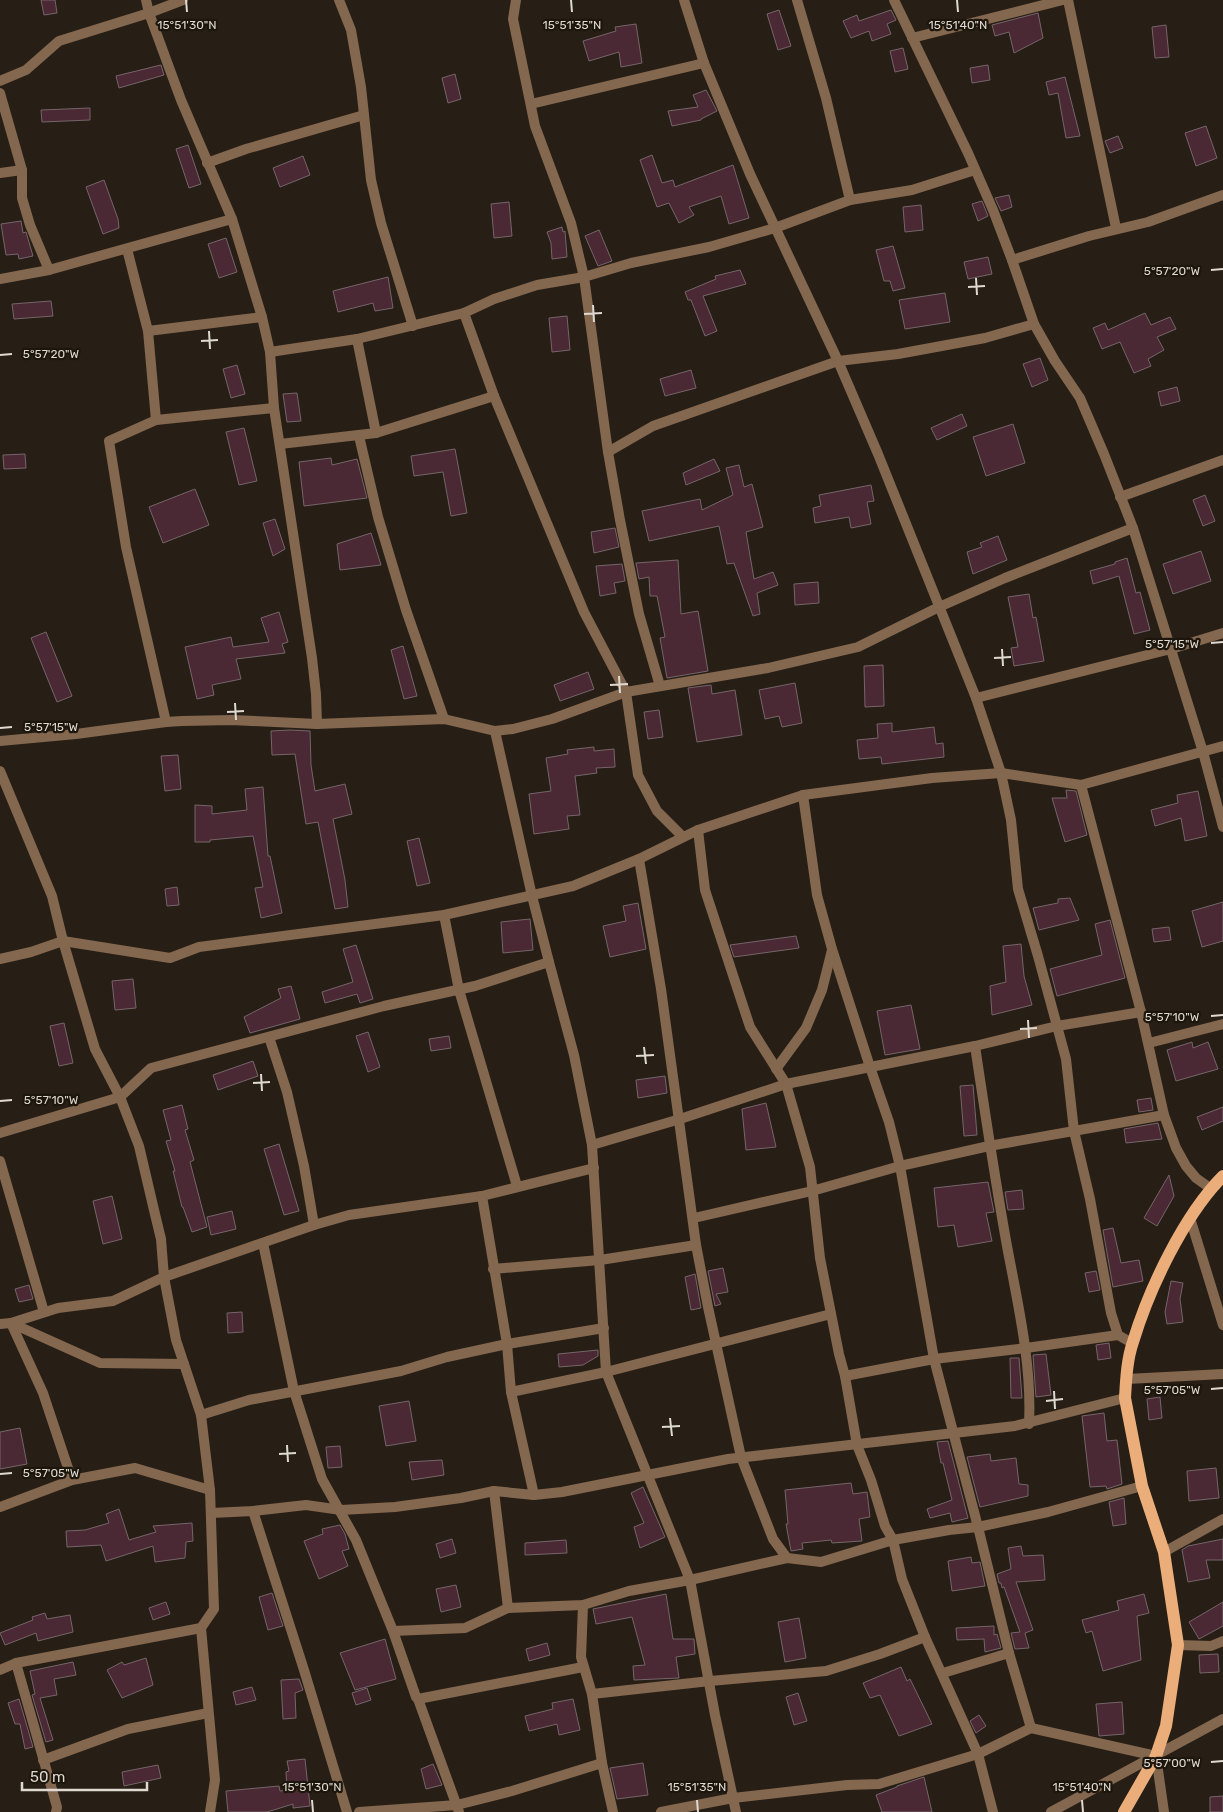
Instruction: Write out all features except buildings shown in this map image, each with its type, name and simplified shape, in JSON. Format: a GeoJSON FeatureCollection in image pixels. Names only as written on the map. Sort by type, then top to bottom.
{"type":"FeatureCollection","features":[{"type":"Feature","properties":{"kind":"main road"},"geometry":{"type":"LineString","coordinates":[[1124,1812],[1156,1756],[1166,1726],[1178,1646],[1164,1552],[1142,1486],[1125,1398],[1132,1343],[1163,1265],[1210,1188],[1223,1176]]}},
{"type":"Feature","properties":{"kind":"street"},"geometry":{"type":"LineString","coordinates":[[146,0],[181,100],[232,219],[262,317],[270,352],[274,408],[312,658],[317,724]]}},
{"type":"Feature","properties":{"kind":"street"},"geometry":{"type":"LineString","coordinates":[[0,81],[26,70],[58,41],[149,13],[183,0]]}},
{"type":"Feature","properties":{"kind":"street"},"geometry":{"type":"LineString","coordinates":[[339,0],[351,30],[361,87],[371,180],[381,223],[413,326]]}},
{"type":"Feature","properties":{"kind":"street"},"geometry":{"type":"LineString","coordinates":[[525,0],[515,2],[513,19],[535,126],[571,223],[584,276],[608,452],[638,614],[660,686]]}},
{"type":"Feature","properties":{"kind":"street"},"geometry":{"type":"LineString","coordinates":[[684,0],[704,63],[750,174],[838,361],[878,454],[976,698],[1001,773],[1011,820],[1018,889],[1066,1059],[1074,1131],[1090,1199],[1111,1312],[1118,1335]]}},
{"type":"Feature","properties":{"kind":"street"},"geometry":{"type":"LineString","coordinates":[[797,0],[826,98],[850,200]]}},
{"type":"Feature","properties":{"kind":"street"},"geometry":{"type":"LineString","coordinates":[[894,0],[993,210],[1034,324],[1055,361],[1080,398],[1133,528],[1203,752],[1223,827]]}},
{"type":"Feature","properties":{"kind":"street"},"geometry":{"type":"LineString","coordinates":[[912,38],[1063,0]]}},
{"type":"Feature","properties":{"kind":"street"},"geometry":{"type":"LineString","coordinates":[[1068,0],[1116,228]]}},
{"type":"Feature","properties":{"kind":"street"},"geometry":{"type":"LineString","coordinates":[[531,104],[704,63]]}},
{"type":"Feature","properties":{"kind":"street"},"geometry":{"type":"LineString","coordinates":[[0,93],[22,170],[22,198],[30,225],[49,270]]}},
{"type":"Feature","properties":{"kind":"street"},"geometry":{"type":"LineString","coordinates":[[207,163],[256,146],[364,115]]}},
{"type":"Feature","properties":{"kind":"street"},"geometry":{"type":"LineString","coordinates":[[0,173],[22,170]]}},
{"type":"Feature","properties":{"kind":"street"},"geometry":{"type":"LineString","coordinates":[[270,352],[357,339],[464,313],[494,299],[537,285],[709,247],[775,228],[850,200],[912,190],[975,170]]}},
{"type":"Feature","properties":{"kind":"street"},"geometry":{"type":"LineString","coordinates":[[1012,260],[1116,228],[1148,222],[1223,195]]}},
{"type":"Feature","properties":{"kind":"street"},"geometry":{"type":"LineString","coordinates":[[0,279],[49,270],[232,219]]}},
{"type":"Feature","properties":{"kind":"street"},"geometry":{"type":"LineString","coordinates":[[127,249],[148,331],[156,420]]}},
{"type":"Feature","properties":{"kind":"street"},"geometry":{"type":"LineString","coordinates":[[464,313],[494,396],[584,612],[626,692],[638,775],[657,811],[683,836]]}},
{"type":"Feature","properties":{"kind":"street"},"geometry":{"type":"LineString","coordinates":[[148,331],[262,317]]}},
{"type":"Feature","properties":{"kind":"street"},"geometry":{"type":"LineString","coordinates":[[608,452],[653,426],[838,361],[898,354],[975,340],[1034,324]]}},
{"type":"Feature","properties":{"kind":"street"},"geometry":{"type":"LineString","coordinates":[[357,339],[376,433]]}},
{"type":"Feature","properties":{"kind":"street"},"geometry":{"type":"LineString","coordinates":[[280,444],[376,433],[494,396]]}},
{"type":"Feature","properties":{"kind":"street"},"geometry":{"type":"LineString","coordinates":[[166,722],[126,547],[109,441],[156,420],[274,408]]}},
{"type":"Feature","properties":{"kind":"street"},"geometry":{"type":"LineString","coordinates":[[359,436],[378,517],[406,610],[444,719]]}},
{"type":"Feature","properties":{"kind":"street"},"geometry":{"type":"LineString","coordinates":[[1120,497],[1223,460]]}},
{"type":"Feature","properties":{"kind":"street"},"geometry":{"type":"LineString","coordinates":[[0,741],[76,734],[166,722],[232,720],[317,724],[444,719],[495,731],[513,730],[552,719],[626,692],[768,668],[858,646],[1005,578],[1133,528]]}},
{"type":"Feature","properties":{"kind":"street"},"geometry":{"type":"LineString","coordinates":[[976,698],[1223,633]]}},
{"type":"Feature","properties":{"kind":"street"},"geometry":{"type":"LineString","coordinates":[[495,731],[532,896],[574,1055],[592,1145],[606,1372],[690,1580],[715,1715],[736,1812]]}},
{"type":"Feature","properties":{"kind":"street"},"geometry":{"type":"LineString","coordinates":[[0,959],[31,952],[63,941],[170,958],[199,947],[444,915],[573,886],[639,859],[698,830],[803,795],[932,778],[1001,773],[1081,785],[1223,746]]}},
{"type":"Feature","properties":{"kind":"street"},"geometry":{"type":"LineString","coordinates":[[0,771],[52,896],[63,941],[95,1050],[120,1097],[139,1146],[161,1239],[164,1277],[176,1340],[201,1415],[212,1513],[214,1609],[202,1628],[215,1780],[210,1812]]}},
{"type":"Feature","properties":{"kind":"street"},"geometry":{"type":"LineString","coordinates":[[1081,785],[1141,1012],[1164,1115],[1176,1148],[1186,1166],[1196,1178],[1210,1188]]}},
{"type":"Feature","properties":{"kind":"street"},"geometry":{"type":"LineString","coordinates":[[803,795],[818,895],[832,949],[889,1122],[900,1166],[934,1359],[1009,1653],[1031,1728]]}},
{"type":"Feature","properties":{"kind":"street"},"geometry":{"type":"LineString","coordinates":[[698,830],[704,890],[750,1027],[786,1084],[810,1167],[820,1258],[845,1376],[857,1445],[871,1480],[885,1526],[893,1540],[902,1579],[925,1636],[978,1754],[993,1812]]}},
{"type":"Feature","properties":{"kind":"street"},"geometry":{"type":"LineString","coordinates":[[639,859],[662,989],[694,1218],[696,1245],[716,1342],[741,1457],[773,1539],[787,1558]]}},
{"type":"Feature","properties":{"kind":"street"},"geometry":{"type":"LineString","coordinates":[[444,915],[459,990],[517,1186]]}},
{"type":"Feature","properties":{"kind":"street"},"geometry":{"type":"LineString","coordinates":[[776,1069],[806,1028],[822,990],[832,949]]}},
{"type":"Feature","properties":{"kind":"street"},"geometry":{"type":"LineString","coordinates":[[0,1133],[120,1097],[151,1068],[384,1006],[475,986],[549,962]]}},
{"type":"Feature","properties":{"kind":"street"},"geometry":{"type":"LineString","coordinates":[[592,1145],[680,1119],[786,1084],[975,1046],[1057,1026],[1141,1012]]}},
{"type":"Feature","properties":{"kind":"street"},"geometry":{"type":"LineString","coordinates":[[1148,1043],[1223,1024]]}},
{"type":"Feature","properties":{"kind":"street"},"geometry":{"type":"LineString","coordinates":[[269,1037],[289,1101],[304,1166],[314,1225]]}},
{"type":"Feature","properties":{"kind":"street"},"geometry":{"type":"LineString","coordinates":[[975,1046],[989,1146],[1026,1348],[1030,1398],[1029,1424]]}},
{"type":"Feature","properties":{"kind":"street"},"geometry":{"type":"LineString","coordinates":[[694,1218],[812,1191],[900,1166],[989,1146],[1164,1115]]}},
{"type":"Feature","properties":{"kind":"street"},"geometry":{"type":"LineString","coordinates":[[0,1161],[44,1312]]}},
{"type":"Feature","properties":{"kind":"street"},"geometry":{"type":"LineString","coordinates":[[0,1324],[11,1323],[58,1308],[113,1301],[164,1277],[314,1225],[349,1215],[482,1196],[594,1168]]}},
{"type":"Feature","properties":{"kind":"street"},"geometry":{"type":"LineString","coordinates":[[482,1196],[506,1344],[511,1392],[534,1496]]}},
{"type":"Feature","properties":{"kind":"street"},"geometry":{"type":"LineString","coordinates":[[1190,1218],[1223,1325]]}},
{"type":"Feature","properties":{"kind":"street"},"geometry":{"type":"LineString","coordinates":[[263,1243],[294,1391],[322,1479],[341,1510],[356,1540],[393,1631],[458,1809]]}},
{"type":"Feature","properties":{"kind":"street"},"geometry":{"type":"LineString","coordinates":[[494,1269],[600,1260],[696,1245]]}},
{"type":"Feature","properties":{"kind":"street"},"geometry":{"type":"LineString","coordinates":[[511,1392],[606,1372],[716,1342],[831,1314]]}},
{"type":"Feature","properties":{"kind":"street"},"geometry":{"type":"LineString","coordinates":[[11,1323],[100,1363],[184,1364]]}},
{"type":"Feature","properties":{"kind":"street"},"geometry":{"type":"LineString","coordinates":[[11,1323],[43,1393],[72,1480]]}},
{"type":"Feature","properties":{"kind":"street"},"geometry":{"type":"LineString","coordinates":[[201,1415],[249,1400],[401,1370],[506,1344],[604,1328]]}},
{"type":"Feature","properties":{"kind":"street"},"geometry":{"type":"LineString","coordinates":[[845,1376],[934,1359],[1118,1335],[1132,1343]]}},
{"type":"Feature","properties":{"kind":"street"},"geometry":{"type":"LineString","coordinates":[[1127,1379],[1223,1374]]}},
{"type":"Feature","properties":{"kind":"street"},"geometry":{"type":"LineString","coordinates":[[212,1513],[306,1505],[341,1510],[395,1507],[461,1498],[494,1491],[534,1496],[741,1457],[1029,1424],[1125,1398]]}},
{"type":"Feature","properties":{"kind":"street"},"geometry":{"type":"LineString","coordinates":[[0,1508],[72,1480],[134,1468],[210,1490]]}},
{"type":"Feature","properties":{"kind":"street"},"geometry":{"type":"LineString","coordinates":[[393,1631],[465,1628],[508,1608],[583,1605],[630,1591],[690,1580],[787,1558],[821,1562],[893,1540],[978,1527],[1048,1512],[1142,1486]]}},
{"type":"Feature","properties":{"kind":"street"},"geometry":{"type":"LineString","coordinates":[[494,1491],[508,1608]]}},
{"type":"Feature","properties":{"kind":"street"},"geometry":{"type":"LineString","coordinates":[[253,1511],[347,1812]]}},
{"type":"Feature","properties":{"kind":"street"},"geometry":{"type":"LineString","coordinates":[[1164,1552],[1223,1519]]}},
{"type":"Feature","properties":{"kind":"street"},"geometry":{"type":"LineString","coordinates":[[583,1605],[581,1640],[583,1667],[592,1694],[602,1762],[613,1812]]}},
{"type":"Feature","properties":{"kind":"street"},"geometry":{"type":"LineString","coordinates":[[0,1670],[16,1663],[202,1628]]}},
{"type":"Feature","properties":{"kind":"street"},"geometry":{"type":"LineString","coordinates":[[592,1694],[826,1671],[880,1654],[925,1636]]}},
{"type":"Feature","properties":{"kind":"street"},"geometry":{"type":"LineString","coordinates":[[1178,1646],[1211,1646],[1223,1641]]}},
{"type":"Feature","properties":{"kind":"street"},"geometry":{"type":"LineString","coordinates":[[943,1673],[1009,1653]]}},
{"type":"Feature","properties":{"kind":"street"},"geometry":{"type":"LineString","coordinates":[[16,1663],[42,1760],[57,1806],[56,1812]]}},
{"type":"Feature","properties":{"kind":"street"},"geometry":{"type":"LineString","coordinates":[[418,1699],[583,1667]]}},
{"type":"Feature","properties":{"kind":"street"},"geometry":{"type":"LineString","coordinates":[[42,1760],[128,1728],[208,1713]]}},
{"type":"Feature","properties":{"kind":"street"},"geometry":{"type":"LineString","coordinates":[[1051,1812],[1223,1719]]}},
{"type":"Feature","properties":{"kind":"street"},"geometry":{"type":"LineString","coordinates":[[661,1812],[733,1798],[847,1785],[879,1784],[978,1754],[1031,1728],[1156,1756]]}},
{"type":"Feature","properties":{"kind":"street"},"geometry":{"type":"LineString","coordinates":[[1156,1756],[1164,1812]]}},
{"type":"Feature","properties":{"kind":"street"},"geometry":{"type":"LineString","coordinates":[[359,1812],[458,1809],[602,1762]]}}]}
